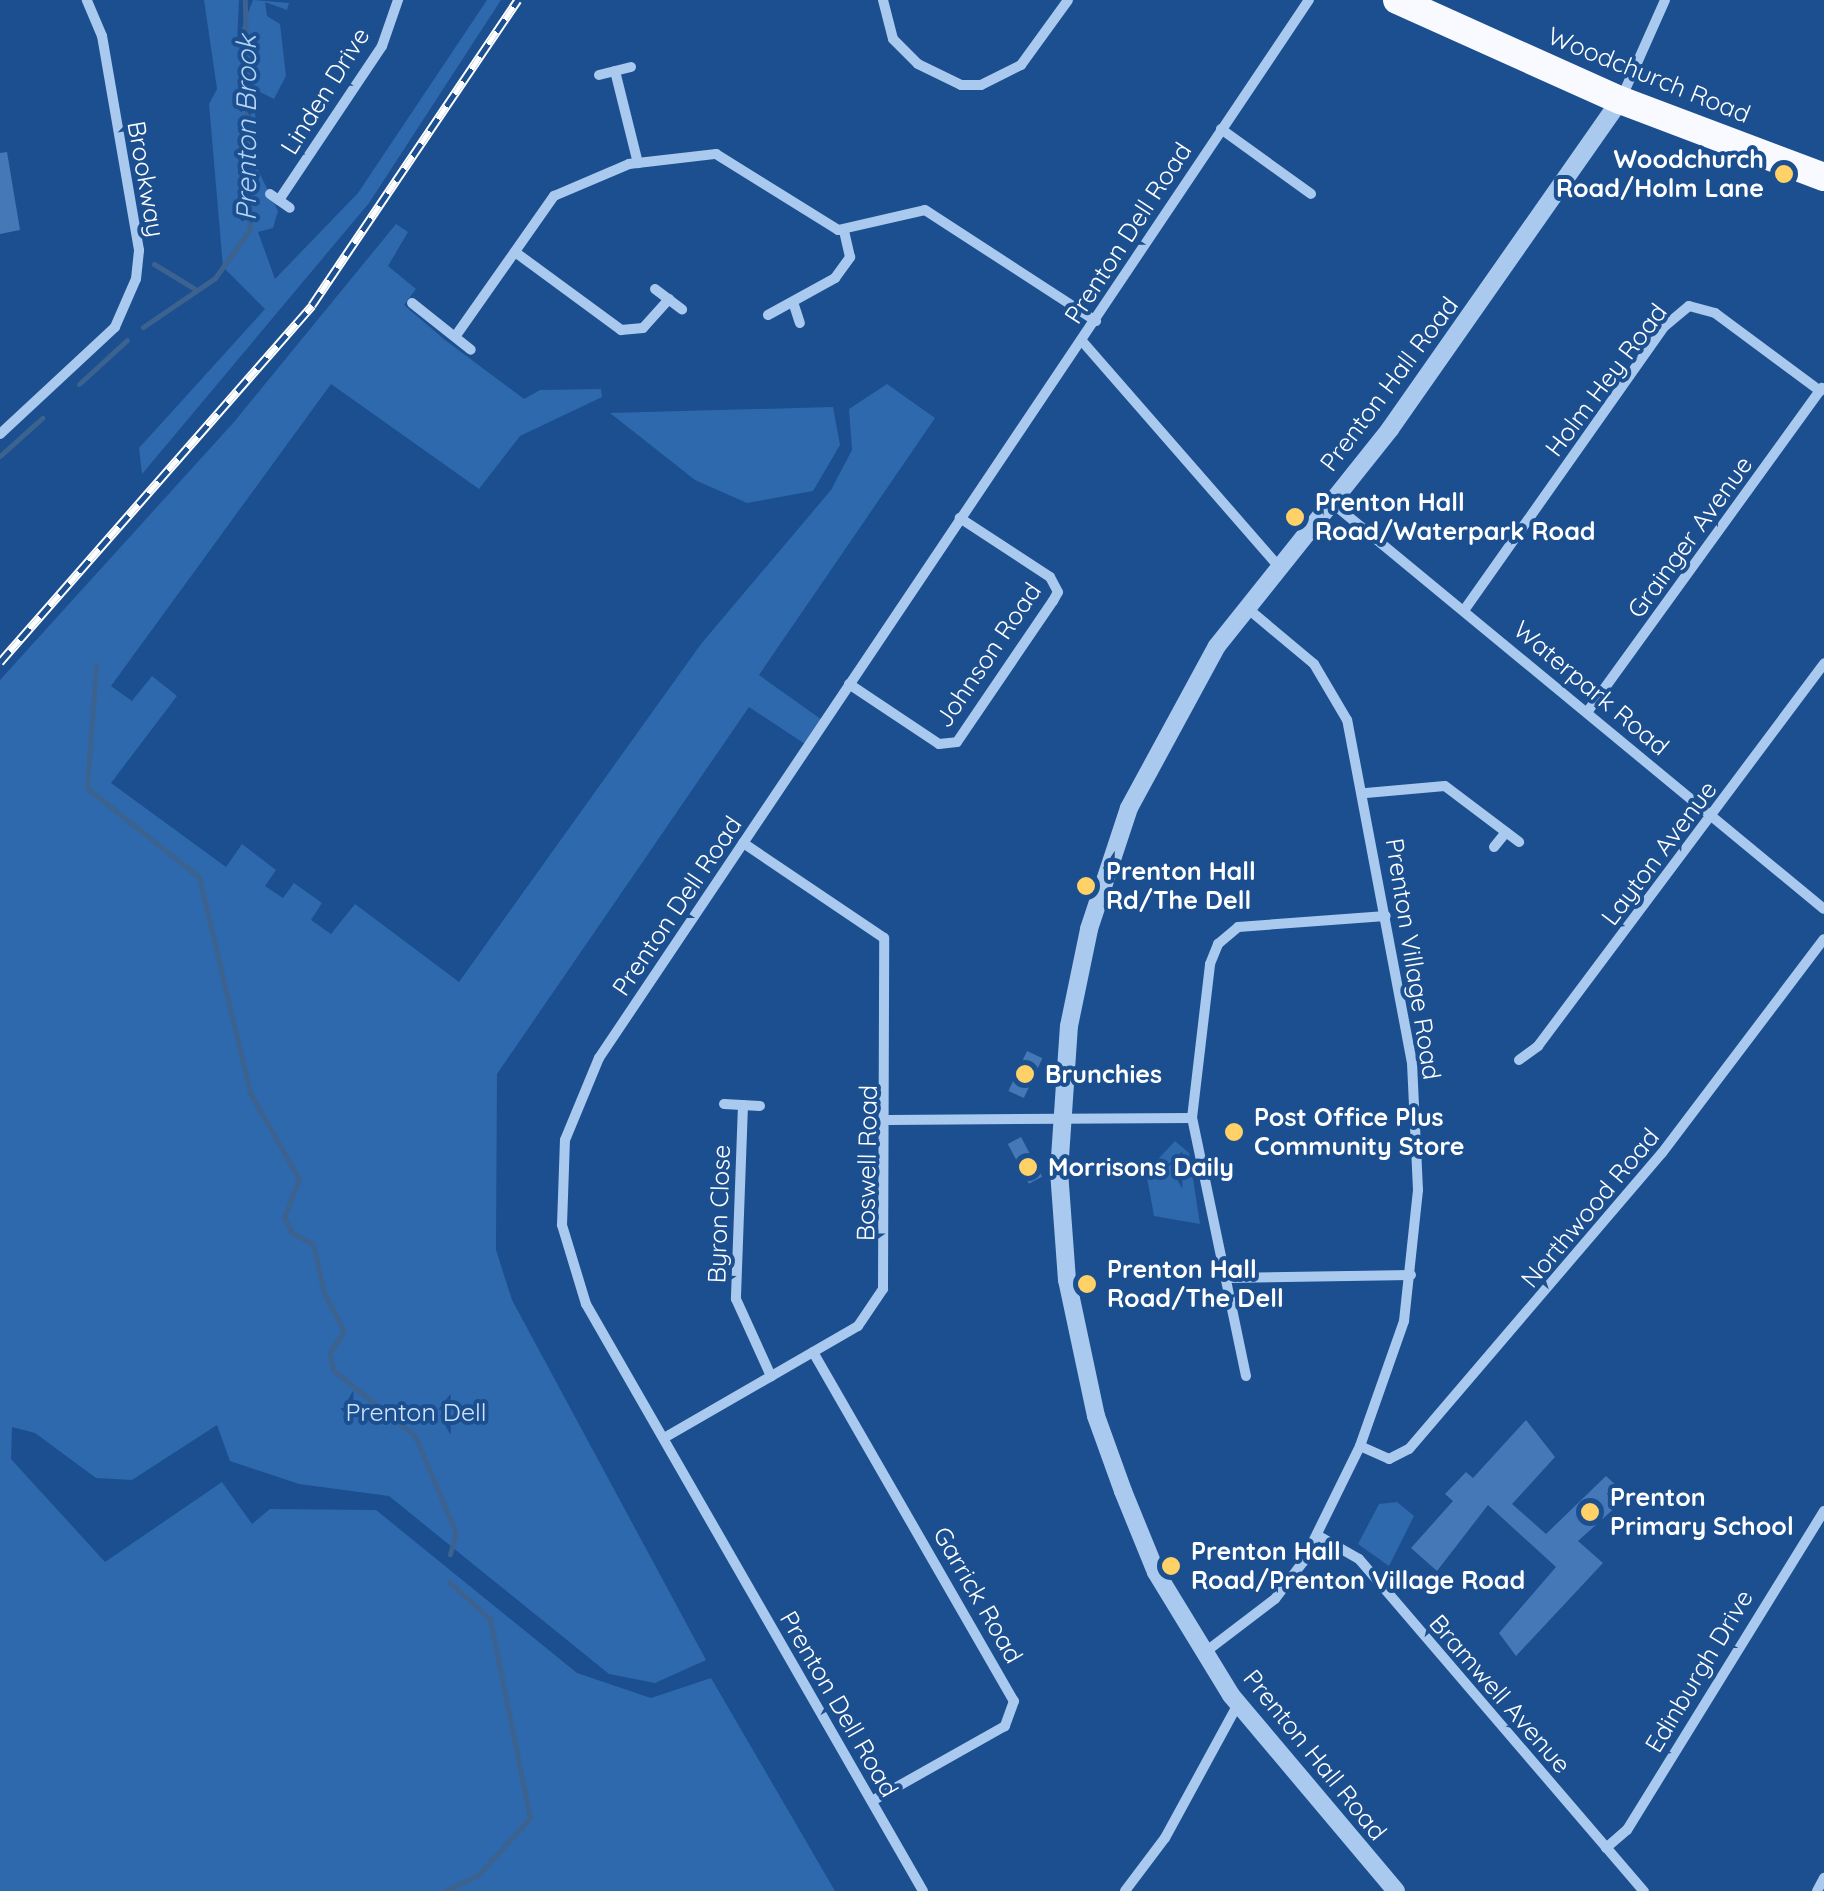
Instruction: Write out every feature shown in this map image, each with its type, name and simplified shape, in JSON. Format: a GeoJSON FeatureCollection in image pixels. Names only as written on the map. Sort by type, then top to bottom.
{"type":"FeatureCollection","features":[{"type":"Feature","properties":{"kind":"highway","name":"Woodchurch Road"},"geometry":{"type":"LineString","coordinates":[[1398,0],[1620,100],[1824,177]]}},
{"type":"Feature","properties":{"kind":"street","name":"Brookway"},"geometry":{"type":"LineString","coordinates":[[0,434],[115,327],[136,279],[138,250],[105,56],[86,0]]}},
{"type":"Feature","properties":{"kind":"street","name":"Linden Drive"},"geometry":{"type":"LineString","coordinates":[[290,208],[274,197],[382,46],[398,0]]}},
{"type":"Feature","properties":{"kind":"street"},"geometry":{"type":"LineString","coordinates":[[883,0],[893,39],[935,75],[960,84],[1000,80],[1021,65],[1068,0]]}},
{"type":"Feature","properties":{"kind":"street","name":"Prenton Dell Road"},"geometry":{"type":"LineString","coordinates":[[923,1891],[664,1438],[572,1265],[562,1225],[565,1140],[599,1058],[1309,0]]}},
{"type":"Feature","properties":{"kind":"street"},"geometry":{"type":"LineString","coordinates":[[1620,100],[1666,0]]}},
{"type":"Feature","properties":{"kind":"street"},"geometry":{"type":"LineString","coordinates":[[598,74],[631,67]]}},
{"type":"Feature","properties":{"kind":"street"},"geometry":{"type":"LineString","coordinates":[[615,71],[638,162]]}},
{"type":"Feature","properties":{"kind":"street","name":"Prenton Hall Road"},"geometry":{"type":"LineString","coordinates":[[1396,1891],[1238,1704],[1203,1653],[1156,1572],[1096,1416],[1067,1280],[1063,1116],[1069,1026],[1106,870],[1147,767],[1246,607],[1514,258],[1620,100]]}},
{"type":"Feature","properties":{"kind":"street"},"geometry":{"type":"LineString","coordinates":[[1221,129],[1311,194]]}},
{"type":"Feature","properties":{"kind":"street"},"geometry":{"type":"LineString","coordinates":[[457,334],[515,252],[524,228],[554,196],[638,162],[716,154],[737,161],[821,224],[844,230],[925,210],[1096,321]]}},
{"type":"Feature","properties":{"kind":"street"},"geometry":{"type":"LineString","coordinates":[[768,315],[794,305],[850,257],[844,230]]}},
{"type":"Feature","properties":{"kind":"street"},"geometry":{"type":"LineString","coordinates":[[515,252],[620,330],[644,328],[668,299]]}},
{"type":"Feature","properties":{"kind":"street"},"geometry":{"type":"LineString","coordinates":[[654,289],[682,309]]}},
{"type":"Feature","properties":{"kind":"street"},"geometry":{"type":"LineString","coordinates":[[412,303],[457,334],[471,350]]}},
{"type":"Feature","properties":{"kind":"street"},"geometry":{"type":"LineString","coordinates":[[794,305],[800,323]]}},
{"type":"Feature","properties":{"kind":"street","name":"Holm Hey Road"},"geometry":{"type":"LineString","coordinates":[[1465,609],[1666,326],[1689,306],[1715,313],[1822,389]]}},
{"type":"Feature","properties":{"kind":"street"},"geometry":{"type":"LineString","coordinates":[[1082,341],[1278,566]]}},
{"type":"Feature","properties":{"kind":"street","name":"Grainger Avenue"},"geometry":{"type":"LineString","coordinates":[[1588,711],[1822,389]]}},
{"type":"Feature","properties":{"kind":"street","name":"Waterpark Road"},"geometry":{"type":"LineString","coordinates":[[1330,501],[1824,908]]}},
{"type":"Feature","properties":{"kind":"street","name":"Johnson Road"},"geometry":{"type":"LineString","coordinates":[[849,684],[939,744],[957,742],[1053,601],[1058,592],[1050,577],[960,518]]}},
{"type":"Feature","properties":{"kind":"street","name":"Prenton Village Road"},"geometry":{"type":"LineString","coordinates":[[1203,1653],[1275,1599],[1317,1535],[1360,1446],[1404,1321],[1411,1275],[1418,1132],[1366,793],[1347,720],[1314,664],[1246,607]]}},
{"type":"Feature","properties":{"kind":"street","name":"Layton Avenue"},"geometry":{"type":"LineString","coordinates":[[1519,1060],[1538,1046],[1824,663]]}},
{"type":"Feature","properties":{"kind":"street"},"geometry":{"type":"LineString","coordinates":[[1366,793],[1446,786],[1519,842]]}},
{"type":"Feature","properties":{"kind":"street"},"geometry":{"type":"LineString","coordinates":[[1494,847],[1506,832]]}},
{"type":"Feature","properties":{"kind":"street","name":"Boswell Road"},"geometry":{"type":"LineString","coordinates":[[664,1438],[869,1317],[883,1290],[889,1120],[884,938],[743,842]]}},
{"type":"Feature","properties":{"kind":"street"},"geometry":{"type":"LineString","coordinates":[[1246,1376],[1192,1118],[1210,964],[1226,936],[1254,922],[1386,916]]}},
{"type":"Feature","properties":{"kind":"street","name":"Northwood Road"},"geometry":{"type":"LineString","coordinates":[[1360,1446],[1388,1459],[1409,1449],[1638,1182],[1824,940]]}},
{"type":"Feature","properties":{"kind":"street"},"geometry":{"type":"LineString","coordinates":[[724,1104],[760,1106]]}},
{"type":"Feature","properties":{"kind":"street","name":"Byron Close"},"geometry":{"type":"LineString","coordinates":[[743,1105],[736,1300],[771,1376]]}},
{"type":"Feature","properties":{"kind":"street"},"geometry":{"type":"LineString","coordinates":[[889,1120],[1192,1118]]}},
{"type":"Feature","properties":{"kind":"street"},"geometry":{"type":"LineString","coordinates":[[1226,1278],[1411,1275]]}},
{"type":"Feature","properties":{"kind":"street","name":"Garrick Road"},"geometry":{"type":"LineString","coordinates":[[813,1352],[1014,1701],[1005,1726],[872,1801]]}},
{"type":"Feature","properties":{"kind":"street","name":"Edinburgh Drive"},"geometry":{"type":"LineString","coordinates":[[1606,1848],[1628,1830],[1824,1511]]}},
{"type":"Feature","properties":{"kind":"street","name":"Bramwell Avenue"},"geometry":{"type":"LineString","coordinates":[[1317,1535],[1359,1559],[1644,1891]]}},
{"type":"Feature","properties":{"kind":"street"},"geometry":{"type":"LineString","coordinates":[[1125,1891],[1165,1838],[1238,1704]]}},
{"type":"Feature","properties":{"kind":"street"},"geometry":{"type":"LineString","coordinates":[[1817,1891],[1824,1878]]}},
{"type":"Feature","properties":{"kind":"green space"},"geometry":{"type":"Polygon","coordinates":[[[204,0],[239,0],[237,44],[256,52],[241,31],[253,0],[289,3],[287,10],[265,2],[267,16],[280,24],[286,76],[274,99],[256,90],[254,162],[278,211],[273,228],[258,232],[275,279],[358,193],[487,0],[501,0],[369,203],[142,474],[139,448],[265,309],[223,267],[209,104],[217,89],[204,0]]]}},
{"type":"Feature","properties":{"kind":"green space","name":"Prenton Dell"},"geometry":{"type":"Polygon","coordinates":[[[396,224],[408,232],[388,266],[416,289],[404,305],[445,340],[524,399],[540,390],[601,389],[602,397],[520,436],[479,489],[331,384],[111,686],[132,701],[152,676],[177,696],[111,783],[226,867],[242,844],[276,870],[265,886],[283,898],[294,883],[322,903],[311,920],[331,934],[355,904],[459,982],[701,644],[831,490],[852,450],[849,409],[887,384],[935,418],[759,675],[822,720],[805,744],[749,707],[497,1074],[496,1250],[512,1300],[706,1660],[655,1683],[609,1674],[389,1496],[299,1484],[230,1461],[217,1425],[132,1480],[96,1478],[35,1433],[12,1427],[11,1459],[105,1562],[222,1482],[252,1524],[270,1509],[376,1510],[577,1673],[651,1698],[711,1678],[835,1891],[0,1891],[0,680],[234,422],[396,224]]]}},
{"type":"Feature","properties":{"kind":"green space"},"geometry":{"type":"Polygon","coordinates":[[[833,407],[840,445],[813,491],[747,503],[695,480],[610,413],[833,407]]]}},
{"type":"Feature","properties":{"kind":"green space"},"geometry":{"type":"Polygon","coordinates":[[[1175,1141],[1189,1153],[1200,1224],[1154,1216],[1146,1172],[1175,1141]]]}},
{"type":"Feature","properties":{"kind":"green space"},"geometry":{"type":"Polygon","coordinates":[[[1397,1502],[1414,1516],[1389,1566],[1358,1544],[1379,1504],[1397,1502]]]}},
{"type":"Feature","properties":{"kind":"building"},"geometry":{"type":"Polygon","coordinates":[[[7,152],[20,230],[0,234],[0,153],[7,152]]]}},
{"type":"Feature","properties":{"kind":"building"},"geometry":{"type":"Polygon","coordinates":[[[1027,1051],[1042,1058],[1024,1098],[1008,1091],[1027,1051]]]}},
{"type":"Feature","properties":{"kind":"building","name":"Morrisons Daily"},"geometry":{"type":"Polygon","coordinates":[[[1021,1137],[1042,1177],[1029,1184],[1008,1144],[1021,1137]]]}},
{"type":"Feature","properties":{"kind":"building","name":"Prenton Primary School"},"geometry":{"type":"Polygon","coordinates":[[[1526,1420],[1555,1457],[1512,1504],[1546,1534],[1606,1476],[1628,1496],[1578,1541],[1603,1563],[1516,1656],[1499,1633],[1556,1567],[1488,1505],[1437,1571],[1411,1548],[1453,1501],[1445,1494],[1466,1472],[1473,1478],[1526,1420]]]}},
{"type":"Feature","properties":{"kind":"waterway","name":"Prenton Brook"},"geometry":{"type":"LineString","coordinates":[[143,327],[215,278],[250,229],[245,0]]}},
{"type":"Feature","properties":{"kind":"waterway"},"geometry":{"type":"LineString","coordinates":[[154,264],[195,289]]}},
{"type":"Feature","properties":{"kind":"waterway","name":"Prenton Brook"},"geometry":{"type":"LineString","coordinates":[[79,384],[127,340]]}},
{"type":"Feature","properties":{"kind":"waterway","name":"Prenton Brook"},"geometry":{"type":"LineString","coordinates":[[0,456],[42,418]]}},
{"type":"Feature","properties":{"kind":"waterway"},"geometry":{"type":"LineString","coordinates":[[96,665],[87,788],[199,877],[250,1093],[299,1179],[284,1217],[292,1233],[313,1244],[324,1293],[344,1331],[330,1352],[333,1370],[415,1436],[456,1533],[450,1554]]}},
{"type":"Feature","properties":{"kind":"waterway"},"geometry":{"type":"LineString","coordinates":[[445,1891],[478,1875],[530,1818],[490,1619],[449,1582]]}},
{"type":"Feature","properties":{"kind":"railway"},"geometry":{"type":"LineString","coordinates":[[0,662],[312,305],[518,0]]}},
{"type":"Feature","properties":{"kind":"place","name":"Woodchurch Road/Holm Lane"},"geometry":{"type":"Point","coordinates":[1784,174]}},
{"type":"Feature","properties":{"kind":"place","name":"Prenton Hall Road/Waterpark Road"},"geometry":{"type":"Point","coordinates":[1295,517]}},
{"type":"Feature","properties":{"kind":"place","name":"Prenton Hall Rd/The Dell"},"geometry":{"type":"Point","coordinates":[1086,886]}},
{"type":"Feature","properties":{"kind":"place","name":"Brunchies"},"geometry":{"type":"Point","coordinates":[1025,1074]}},
{"type":"Feature","properties":{"kind":"place","name":"Post Office Plus Community Store"},"geometry":{"type":"Point","coordinates":[1234,1132]}},
{"type":"Feature","properties":{"kind":"place","name":"Morrisons Daily"},"geometry":{"type":"Point","coordinates":[1028,1167]}},
{"type":"Feature","properties":{"kind":"place","name":"Prenton Hall Road/The Dell"},"geometry":{"type":"Point","coordinates":[1087,1284]}},
{"type":"Feature","properties":{"kind":"place","name":"Prenton Primary School"},"geometry":{"type":"Point","coordinates":[1590,1512]}},
{"type":"Feature","properties":{"kind":"place","name":"Prenton Hall Road/Prenton Village Road"},"geometry":{"type":"Point","coordinates":[1171,1566]}}]}
